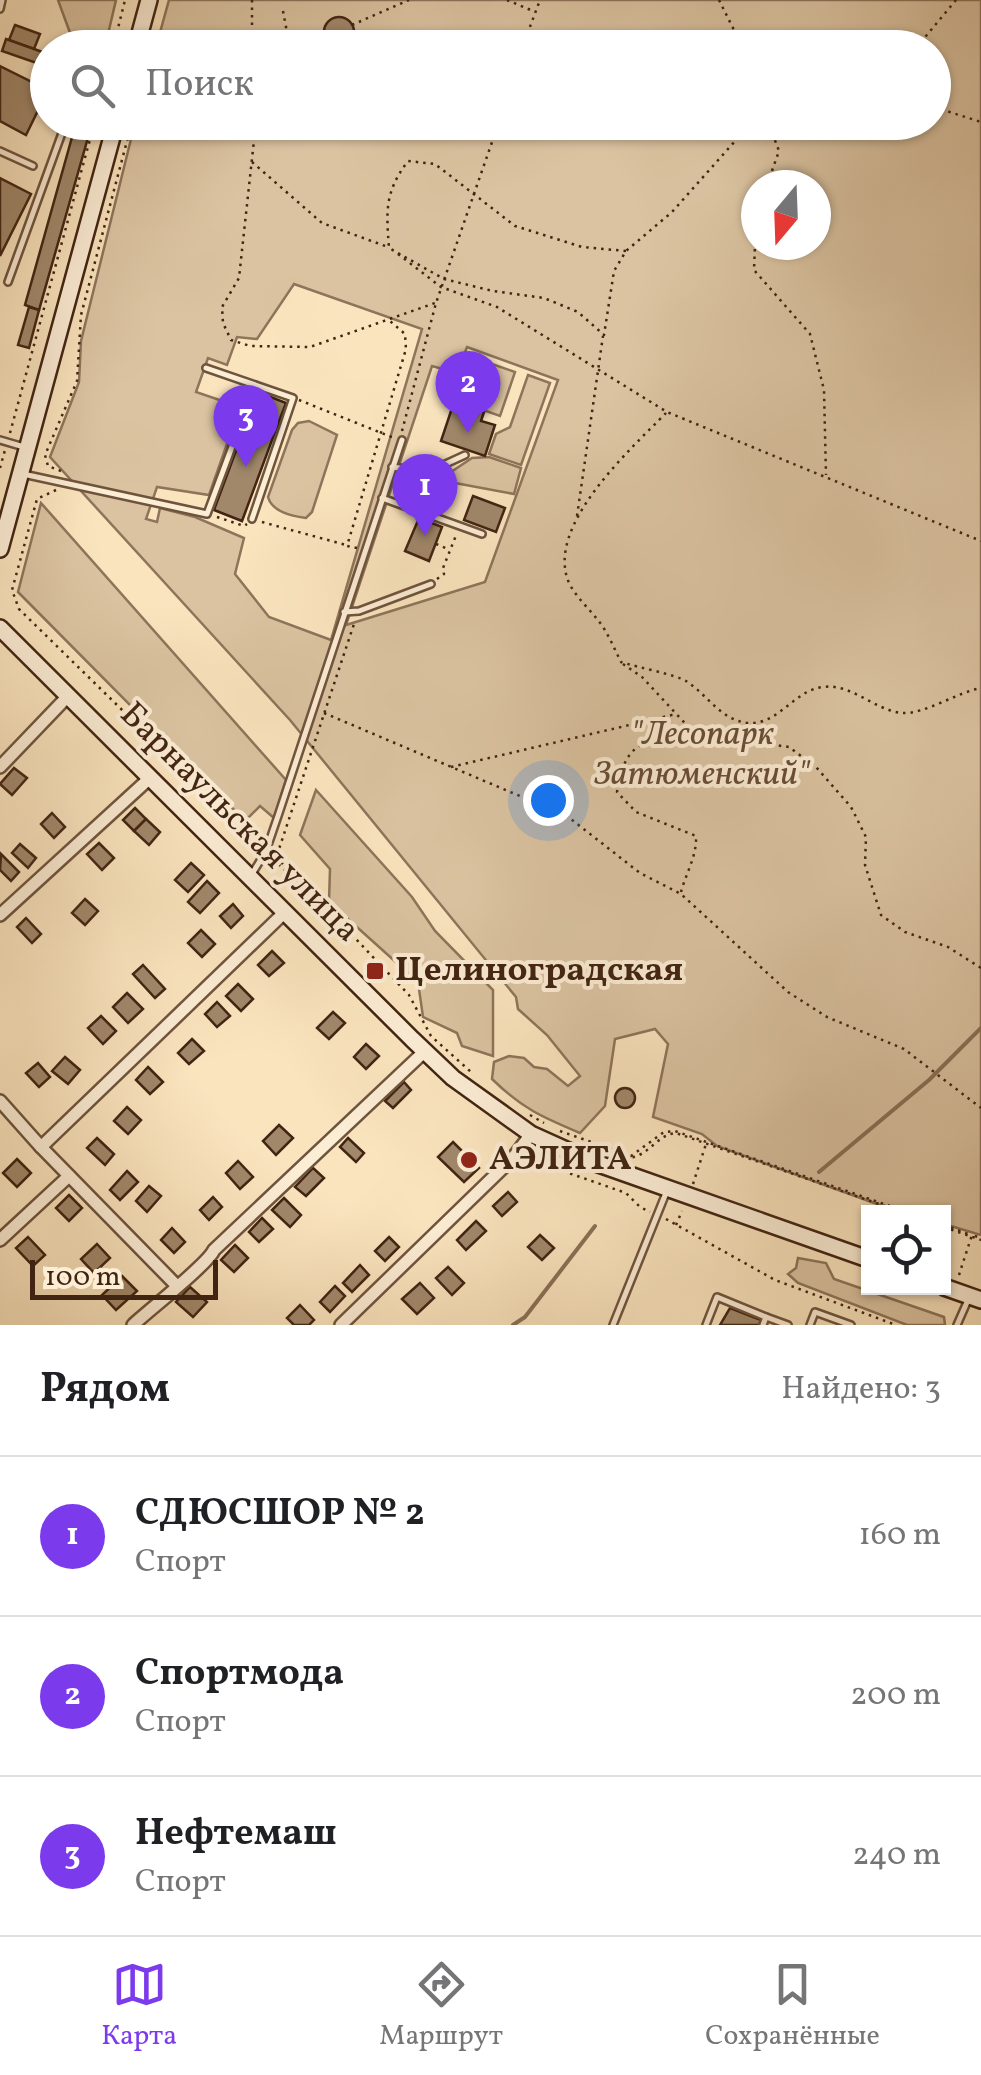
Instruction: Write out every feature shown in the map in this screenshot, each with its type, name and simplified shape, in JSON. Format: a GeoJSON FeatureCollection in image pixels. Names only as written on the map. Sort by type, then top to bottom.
{"type":"FeatureCollection","features":[{"type":"Feature","properties":{"kind":"street"},"geometry":{"type":"LineString","coordinates":[[141,30],[149,0]]}},
{"type":"Feature","properties":{"kind":"street"},"geometry":{"type":"LineString","coordinates":[[0,549],[116,140]]}},
{"type":"Feature","properties":{"kind":"street","name":"Барнаульская улица"},"geometry":{"type":"LineString","coordinates":[[0,628],[453,1078],[530,1134],[593,1162],[861,1257]]}},
{"type":"Feature","properties":{"kind":"street"},"geometry":{"type":"LineString","coordinates":[[0,767],[68,696]]}},
{"type":"Feature","properties":{"kind":"street"},"geometry":{"type":"LineString","coordinates":[[0,915],[151,777]]}},
{"type":"Feature","properties":{"kind":"street"},"geometry":{"type":"LineString","coordinates":[[41,1147],[286,911]]}},
{"type":"Feature","properties":{"kind":"street"},"geometry":{"type":"LineString","coordinates":[[132,1325],[210,1260],[214,1250],[425,1051]]}},
{"type":"Feature","properties":{"kind":"street"},"geometry":{"type":"LineString","coordinates":[[2,1107],[176,1285]]}},
{"type":"Feature","properties":{"kind":"street"},"geometry":{"type":"LineString","coordinates":[[341,1325],[514,1158],[530,1134]]}},
{"type":"Feature","properties":{"kind":"street"},"geometry":{"type":"LineString","coordinates":[[0,1240],[69,1176]]}},
{"type":"Feature","properties":{"kind":"lane"},"geometry":{"type":"LineString","coordinates":[[0,9],[2,0]]}},
{"type":"Feature","properties":{"kind":"lane"},"geometry":{"type":"LineString","coordinates":[[8,282],[59,140]]}},
{"type":"Feature","properties":{"kind":"lane"},"geometry":{"type":"LineString","coordinates":[[0,151],[33,166]]}},
{"type":"Feature","properties":{"kind":"lane"},"geometry":{"type":"LineString","coordinates":[[206,368],[293,398],[252,519]]}},
{"type":"Feature","properties":{"kind":"lane"},"geometry":{"type":"LineString","coordinates":[[20,474],[207,514],[255,385]]}},
{"type":"Feature","properties":{"kind":"lane"},"geometry":{"type":"LineString","coordinates":[[250,877],[266,851],[402,440]]}},
{"type":"Feature","properties":{"kind":"lane"},"geometry":{"type":"LineString","coordinates":[[4,441],[27,448]]}},
{"type":"Feature","properties":{"kind":"lane"},"geometry":{"type":"LineString","coordinates":[[392,466],[428,472],[465,455]]}},
{"type":"Feature","properties":{"kind":"lane"},"geometry":{"type":"LineString","coordinates":[[382,498],[482,534]]}},
{"type":"Feature","properties":{"kind":"lane"},"geometry":{"type":"LineString","coordinates":[[344,612],[358,611],[431,584]]}},
{"type":"Feature","properties":{"kind":"lane"},"geometry":{"type":"LineString","coordinates":[[613,1325],[668,1188]]}},
{"type":"Feature","properties":{"kind":"lane"},"geometry":{"type":"LineString","coordinates":[[957,1325],[962,1294]]}},
{"type":"Feature","properties":{"kind":"lane"},"geometry":{"type":"LineString","coordinates":[[706,1325],[717,1297],[788,1325]]}},
{"type":"Feature","properties":{"kind":"lane"},"geometry":{"type":"LineString","coordinates":[[810,1325],[814,1312],[850,1325]]}},
{"type":"Feature","properties":{"kind":"lane"},"geometry":{"type":"LineString","coordinates":[[762,1325],[766,1317]]}},
{"type":"Feature","properties":{"kind":"path"},"geometry":{"type":"LineString","coordinates":[[118,30],[125,0]]}},
{"type":"Feature","properties":{"kind":"path"},"geometry":{"type":"LineString","coordinates":[[252,0],[252,30]]}},
{"type":"Feature","properties":{"kind":"path"},"geometry":{"type":"LineString","coordinates":[[352,25],[408,0]]}},
{"type":"Feature","properties":{"kind":"path"},"geometry":{"type":"LineString","coordinates":[[507,0],[535,12]]}},
{"type":"Feature","properties":{"kind":"path"},"geometry":{"type":"LineString","coordinates":[[528,30],[540,0]]}},
{"type":"Feature","properties":{"kind":"path"},"geometry":{"type":"LineString","coordinates":[[719,0],[734,30]]}},
{"type":"Feature","properties":{"kind":"path"},"geometry":{"type":"LineString","coordinates":[[931,30],[956,0]]}},
{"type":"Feature","properties":{"kind":"path"},"geometry":{"type":"LineString","coordinates":[[283,11],[287,30]]}},
{"type":"Feature","properties":{"kind":"path"},"geometry":{"type":"LineString","coordinates":[[951,112],[981,122]]}},
{"type":"Feature","properties":{"kind":"path"},"geometry":{"type":"LineString","coordinates":[[0,468],[4,441],[90,140]]}},
{"type":"Feature","properties":{"kind":"path"},"geometry":{"type":"LineString","coordinates":[[61,471],[48,466],[45,456],[77,381],[81,316],[118,140]]}},
{"type":"Feature","properties":{"kind":"path"},"geometry":{"type":"LineString","coordinates":[[254,140],[240,278],[222,307],[223,323],[231,340],[250,346],[310,348],[436,303]]}},
{"type":"Feature","properties":{"kind":"path"},"geometry":{"type":"LineString","coordinates":[[293,398],[402,440],[441,286],[492,140]]}},
{"type":"Feature","properties":{"kind":"path"},"geometry":{"type":"LineString","coordinates":[[736,140],[672,212],[626,251],[614,271],[577,518],[564,567],[570,584],[604,628],[620,662],[642,677],[694,733],[724,746],[754,742],[788,747],[816,767],[852,807],[866,837],[865,866],[881,915],[905,932],[948,948],[981,968]]}},
{"type":"Feature","properties":{"kind":"path"},"geometry":{"type":"LineString","coordinates":[[773,170],[779,151],[775,140]]}},
{"type":"Feature","properties":{"kind":"path"},"geometry":{"type":"LineString","coordinates":[[626,251],[582,247],[516,226],[435,164],[408,160],[390,184],[390,248],[441,286],[497,307],[666,412],[981,542]]}},
{"type":"Feature","properties":{"kind":"path"},"geometry":{"type":"LineString","coordinates":[[252,162],[322,223],[390,248],[444,279],[544,298],[578,312],[604,335]]}},
{"type":"Feature","properties":{"kind":"path"},"geometry":{"type":"LineString","coordinates":[[754,260],[754,270],[810,334],[824,390],[826,478]]}},
{"type":"Feature","properties":{"kind":"path"},"geometry":{"type":"LineString","coordinates":[[348,546],[406,349],[405,334],[390,321]]}},
{"type":"Feature","properties":{"kind":"path"},"geometry":{"type":"LineString","coordinates":[[577,518],[609,472],[666,412]]}},
{"type":"Feature","properties":{"kind":"path"},"geometry":{"type":"LineString","coordinates":[[57,489],[36,499],[12,590],[18,609],[258,844]]}},
{"type":"Feature","properties":{"kind":"path"},"geometry":{"type":"LineString","coordinates":[[207,514],[244,526],[252,519],[364,551]]}},
{"type":"Feature","properties":{"kind":"path"},"geometry":{"type":"LineString","coordinates":[[431,584],[444,574],[459,527]]}},
{"type":"Feature","properties":{"kind":"path"},"geometry":{"type":"LineString","coordinates":[[436,544],[450,550]]}},
{"type":"Feature","properties":{"kind":"path"},"geometry":{"type":"LineString","coordinates":[[276,859],[358,611]]}},
{"type":"Feature","properties":{"kind":"path"},"geometry":{"type":"LineString","coordinates":[[620,662],[684,678],[726,716],[750,723],[776,716],[805,693],[822,687],[841,688],[888,711],[907,714],[981,688]]}},
{"type":"Feature","properties":{"kind":"path"},"geometry":{"type":"LineString","coordinates":[[328,679],[272,858],[306,890],[324,922],[354,937],[409,994],[431,1036],[472,1073]]}},
{"type":"Feature","properties":{"kind":"path"},"geometry":{"type":"LineString","coordinates":[[324,713],[568,816],[640,874],[681,894],[788,992],[827,1017],[904,1049],[981,1108]]}},
{"type":"Feature","properties":{"kind":"path"},"geometry":{"type":"LineString","coordinates":[[450,767],[676,714]]}},
{"type":"Feature","properties":{"kind":"path"},"geometry":{"type":"LineString","coordinates":[[681,894],[696,852],[696,836],[636,812],[617,792],[621,767],[634,748],[658,739],[685,739],[694,733]]}},
{"type":"Feature","properties":{"kind":"path"},"geometry":{"type":"LineString","coordinates":[[974,965],[981,961]]}},
{"type":"Feature","properties":{"kind":"path"},"geometry":{"type":"LineString","coordinates":[[517,1108],[551,1128],[620,1157],[641,1156],[670,1133],[884,1205]]}},
{"type":"Feature","properties":{"kind":"path"},"geometry":{"type":"LineString","coordinates":[[690,1191],[706,1144]]}},
{"type":"Feature","properties":{"kind":"path"},"geometry":{"type":"LineString","coordinates":[[563,1171],[626,1194],[651,1212]]}},
{"type":"Feature","properties":{"kind":"path"},"geometry":{"type":"LineString","coordinates":[[676,1224],[684,1205]]}},
{"type":"Feature","properties":{"kind":"path"},"geometry":{"type":"LineString","coordinates":[[664,1218],[776,1280],[896,1325]]}},
{"type":"Feature","properties":{"kind":"path"},"geometry":{"type":"LineString","coordinates":[[951,1228],[981,1239]]}},
{"type":"Feature","properties":{"kind":"path"},"geometry":{"type":"LineString","coordinates":[[962,1294],[972,1236]]}},
{"type":"Feature","properties":{"kind":"green space"},"geometry":{"type":"Polygon","coordinates":[[[58,0],[116,0],[109,30],[69,30],[58,0]]]}},
{"type":"Feature","properties":{"kind":"green space","name":"\"Лесопарк Затюменский\""},"geometry":{"type":"Polygon","coordinates":[[[169,0],[981,0],[981,1235],[951,1226],[951,1205],[880,1205],[717,1146],[702,1134],[653,1117],[668,1044],[655,1029],[615,1039],[605,1106],[580,1133],[533,1111],[492,1079],[494,1062],[509,1056],[547,1069],[568,1086],[580,1076],[547,1035],[518,1009],[516,997],[290,720],[50,457],[79,382],[81,341],[131,140],[951,140],[951,30],[161,30],[169,0]],[[294,284],[257,339],[237,337],[227,365],[208,358],[196,392],[240,407],[209,495],[157,487],[146,519],[157,522],[160,508],[195,517],[244,538],[235,574],[269,617],[331,640],[422,329],[294,284]],[[467,347],[457,373],[432,366],[346,625],[485,582],[558,380],[467,347]]]}},
{"type":"Feature","properties":{"kind":"green space"},"geometry":{"type":"Polygon","coordinates":[[[475,358],[515,372],[500,416],[460,402],[475,358]]]}},
{"type":"Feature","properties":{"kind":"green space"},"geometry":{"type":"Polygon","coordinates":[[[528,375],[550,383],[521,465],[489,454],[496,434],[510,427],[528,375]]]}},
{"type":"Feature","properties":{"kind":"green space"},"geometry":{"type":"Polygon","coordinates":[[[309,421],[337,435],[312,512],[306,518],[278,510],[268,497],[292,430],[298,423],[309,421]]]}},
{"type":"Feature","properties":{"kind":"green space"},"geometry":{"type":"Polygon","coordinates":[[[489,457],[521,468],[514,494],[439,480],[472,458],[489,457]]]}},
{"type":"Feature","properties":{"kind":"green space"},"geometry":{"type":"Polygon","coordinates":[[[41,503],[286,780],[274,818],[260,806],[245,821],[18,592],[41,503]]]}},
{"type":"Feature","properties":{"kind":"green space"},"geometry":{"type":"Polygon","coordinates":[[[316,790],[412,897],[435,931],[493,990],[493,1056],[462,1046],[457,1033],[423,1017],[418,982],[329,902],[330,869],[300,835],[316,790]]]}},
{"type":"Feature","properties":{"kind":"green space"},"geometry":{"type":"Polygon","coordinates":[[[798,1258],[826,1263],[834,1279],[861,1288],[861,1295],[880,1295],[944,1317],[945,1325],[907,1325],[798,1283],[788,1274],[796,1268],[798,1258]]]}},
{"type":"Feature","properties":{"kind":"building"},"geometry":{"type":"Polygon","coordinates":[[[339,17],[353,30],[325,30],[329,22],[339,17]]]}},
{"type":"Feature","properties":{"kind":"building"},"geometry":{"type":"Polygon","coordinates":[[[15,25],[30,30],[30,48],[9,40],[15,25]]]}},
{"type":"Feature","properties":{"kind":"building"},"geometry":{"type":"Polygon","coordinates":[[[6,39],[30,48],[30,61],[2,51],[6,39]]]}},
{"type":"Feature","properties":{"kind":"building"},"geometry":{"type":"Polygon","coordinates":[[[0,66],[30,81],[30,127],[26,135],[0,121],[0,66]]]}},
{"type":"Feature","properties":{"kind":"building"},"geometry":{"type":"Polygon","coordinates":[[[71,140],[87,140],[39,310],[25,305],[71,140]]]}},
{"type":"Feature","properties":{"kind":"building"},"geometry":{"type":"Polygon","coordinates":[[[0,178],[31,194],[0,256],[0,178]]]}},
{"type":"Feature","properties":{"kind":"building"},"geometry":{"type":"Polygon","coordinates":[[[29,307],[39,310],[29,348],[18,345],[29,307]]]}},
{"type":"Feature","properties":{"kind":"building"},"geometry":{"type":"Polygon","coordinates":[[[258,392],[286,403],[278,424],[250,413],[258,392]]]}},
{"type":"Feature","properties":{"kind":"building"},"geometry":{"type":"Polygon","coordinates":[[[454,402],[484,412],[481,421],[495,425],[485,456],[441,441],[454,402]]]}},
{"type":"Feature","properties":{"kind":"building"},"geometry":{"type":"Polygon","coordinates":[[[250,413],[278,424],[242,521],[214,510],[250,413]]]}},
{"type":"Feature","properties":{"kind":"building"},"geometry":{"type":"Polygon","coordinates":[[[473,496],[505,508],[496,532],[464,520],[473,496]]]}},
{"type":"Feature","properties":{"kind":"building"},"geometry":{"type":"Polygon","coordinates":[[[419,518],[442,527],[429,561],[405,551],[419,518]]]}},
{"type":"Feature","properties":{"kind":"building"},"geometry":{"type":"Polygon","coordinates":[[[14,768],[27,778],[12,795],[0,784],[14,768]]]}},
{"type":"Feature","properties":{"kind":"building"},"geometry":{"type":"Polygon","coordinates":[[[135,808],[146,819],[134,831],[123,820],[135,808]]]}},
{"type":"Feature","properties":{"kind":"building"},"geometry":{"type":"Polygon","coordinates":[[[52,813],[65,827],[54,838],[41,824],[52,813]]]}},
{"type":"Feature","properties":{"kind":"building"},"geometry":{"type":"Polygon","coordinates":[[[146,819],[160,832],[149,845],[134,831],[146,819]]]}},
{"type":"Feature","properties":{"kind":"building"},"geometry":{"type":"Polygon","coordinates":[[[99,843],[114,858],[102,870],[87,854],[99,843]]]}},
{"type":"Feature","properties":{"kind":"building"},"geometry":{"type":"Polygon","coordinates":[[[20,844],[36,858],[28,868],[12,853],[20,844]]]}},
{"type":"Feature","properties":{"kind":"building"},"geometry":{"type":"Polygon","coordinates":[[[1,854],[19,872],[11,881],[0,870],[1,854]]]}},
{"type":"Feature","properties":{"kind":"building"},"geometry":{"type":"Polygon","coordinates":[[[191,863],[204,875],[188,892],[175,880],[191,863]]]}},
{"type":"Feature","properties":{"kind":"building"},"geometry":{"type":"Polygon","coordinates":[[[207,881],[219,893],[200,913],[188,902],[207,881]]]}},
{"type":"Feature","properties":{"kind":"building"},"geometry":{"type":"Polygon","coordinates":[[[85,899],[98,911],[85,925],[72,913],[85,899]]]}},
{"type":"Feature","properties":{"kind":"building"},"geometry":{"type":"Polygon","coordinates":[[[233,904],[243,916],[231,928],[220,916],[233,904]]]}},
{"type":"Feature","properties":{"kind":"building"},"geometry":{"type":"Polygon","coordinates":[[[26,918],[41,934],[32,943],[17,927],[26,918]]]}},
{"type":"Feature","properties":{"kind":"building"},"geometry":{"type":"Polygon","coordinates":[[[201,930],[215,944],[202,957],[188,943],[201,930]]]}},
{"type":"Feature","properties":{"kind":"building"},"geometry":{"type":"Polygon","coordinates":[[[272,951],[284,963],[269,976],[258,965],[272,951]]]}},
{"type":"Feature","properties":{"kind":"building"},"geometry":{"type":"Polygon","coordinates":[[[143,965],[165,989],[155,998],[133,974],[143,965]]]}},
{"type":"Feature","properties":{"kind":"building"},"geometry":{"type":"Polygon","coordinates":[[[238,984],[253,999],[241,1011],[226,996],[238,984]]]}},
{"type":"Feature","properties":{"kind":"building"},"geometry":{"type":"Polygon","coordinates":[[[127,993],[143,1009],[128,1023],[113,1007],[127,993]]]}},
{"type":"Feature","properties":{"kind":"building"},"geometry":{"type":"Polygon","coordinates":[[[217,1002],[230,1016],[217,1027],[205,1014],[217,1002]]]}},
{"type":"Feature","properties":{"kind":"building"},"geometry":{"type":"Polygon","coordinates":[[[333,1012],[345,1023],[329,1039],[317,1028],[333,1012]]]}},
{"type":"Feature","properties":{"kind":"building"},"geometry":{"type":"Polygon","coordinates":[[[101,1016],[116,1031],[103,1044],[88,1028],[101,1016]]]}},
{"type":"Feature","properties":{"kind":"building"},"geometry":{"type":"Polygon","coordinates":[[[192,1039],[204,1051],[189,1064],[178,1053],[192,1039]]]}},
{"type":"Feature","properties":{"kind":"building"},"geometry":{"type":"Polygon","coordinates":[[[366,1044],[379,1056],[366,1069],[354,1057],[366,1044]]]}},
{"type":"Feature","properties":{"kind":"building"},"geometry":{"type":"Polygon","coordinates":[[[65,1057],[80,1070],[68,1084],[52,1071],[65,1057]]]}},
{"type":"Feature","properties":{"kind":"building"},"geometry":{"type":"Polygon","coordinates":[[[38,1063],[50,1077],[39,1087],[26,1073],[38,1063]]]}},
{"type":"Feature","properties":{"kind":"building"},"geometry":{"type":"Polygon","coordinates":[[[148,1067],[163,1082],[150,1094],[136,1080],[148,1067]]]}},
{"type":"Feature","properties":{"kind":"building"},"geometry":{"type":"Polygon","coordinates":[[[404,1082],[411,1090],[393,1108],[385,1101],[404,1082]]]}},
{"type":"Feature","properties":{"kind":"building"},"geometry":{"type":"Polygon","coordinates":[[[625,1088],[635,1098],[625,1108],[615,1098],[625,1088]]]}},
{"type":"Feature","properties":{"kind":"building"},"geometry":{"type":"Polygon","coordinates":[[[127,1107],[141,1120],[128,1134],[114,1121],[127,1107]]]}},
{"type":"Feature","properties":{"kind":"building"},"geometry":{"type":"Polygon","coordinates":[[[279,1125],[293,1138],[276,1155],[263,1141],[279,1125]]]}},
{"type":"Feature","properties":{"kind":"building"},"geometry":{"type":"Polygon","coordinates":[[[97,1138],[114,1154],[105,1165],[87,1148],[97,1138]]]}},
{"type":"Feature","properties":{"kind":"building"},"geometry":{"type":"Polygon","coordinates":[[[348,1138],[364,1153],[356,1162],[340,1147],[348,1138]]]}},
{"type":"Feature","properties":{"kind":"building"},"geometry":{"type":"Polygon","coordinates":[[[453,1142],[479,1168],[464,1182],[438,1157],[453,1142]]]}},
{"type":"Feature","properties":{"kind":"building"},"geometry":{"type":"Polygon","coordinates":[[[17,1159],[31,1173],[17,1187],[3,1173],[17,1159]]]}},
{"type":"Feature","properties":{"kind":"building"},"geometry":{"type":"Polygon","coordinates":[[[238,1161],[253,1177],[240,1189],[226,1173],[238,1161]]]}},
{"type":"Feature","properties":{"kind":"building"},"geometry":{"type":"Polygon","coordinates":[[[313,1168],[324,1178],[306,1196],[295,1187],[313,1168]]]}},
{"type":"Feature","properties":{"kind":"building"},"geometry":{"type":"Polygon","coordinates":[[[127,1171],[138,1182],[120,1200],[110,1190],[127,1171]]]}},
{"type":"Feature","properties":{"kind":"building"},"geometry":{"type":"Polygon","coordinates":[[[149,1186],[161,1196],[147,1212],[136,1201],[149,1186]]]}},
{"type":"Feature","properties":{"kind":"building"},"geometry":{"type":"Polygon","coordinates":[[[508,1192],[517,1202],[502,1216],[493,1206],[508,1192]]]}},
{"type":"Feature","properties":{"kind":"building"},"geometry":{"type":"Polygon","coordinates":[[[69,1195],[82,1208],[69,1221],[56,1208],[69,1195]]]}},
{"type":"Feature","properties":{"kind":"building"},"geometry":{"type":"Polygon","coordinates":[[[213,1197],[222,1207],[209,1220],[200,1210],[213,1197]]]}},
{"type":"Feature","properties":{"kind":"building"},"geometry":{"type":"Polygon","coordinates":[[[284,1198],[301,1215],[290,1227],[272,1210],[284,1198]]]}},
{"type":"Feature","properties":{"kind":"building"},"geometry":{"type":"Polygon","coordinates":[[[262,1218],[273,1229],[259,1242],[249,1232],[262,1218]]]}},
{"type":"Feature","properties":{"kind":"building"},"geometry":{"type":"Polygon","coordinates":[[[476,1221],[486,1231],[466,1250],[457,1240],[476,1221]]]}},
{"type":"Feature","properties":{"kind":"building"},"geometry":{"type":"Polygon","coordinates":[[[172,1228],[185,1242],[174,1253],[161,1240],[172,1228]]]}},
{"type":"Feature","properties":{"kind":"building"},"geometry":{"type":"Polygon","coordinates":[[[540,1235],[554,1248],[542,1260],[528,1247],[540,1235]]]}},
{"type":"Feature","properties":{"kind":"building"},"geometry":{"type":"Polygon","coordinates":[[[28,1237],[45,1255],[33,1266],[16,1248],[28,1237]]]}},
{"type":"Feature","properties":{"kind":"building"},"geometry":{"type":"Polygon","coordinates":[[[389,1237],[399,1247],[385,1261],[375,1251],[389,1237]]]}},
{"type":"Feature","properties":{"kind":"building"},"geometry":{"type":"Polygon","coordinates":[[[97,1244],[110,1258],[94,1273],[81,1259],[97,1244]]]}},
{"type":"Feature","properties":{"kind":"building"},"geometry":{"type":"Polygon","coordinates":[[[235,1245],[248,1258],[234,1272],[221,1260],[235,1245]]]}},
{"type":"Feature","properties":{"kind":"building"},"geometry":{"type":"Polygon","coordinates":[[[360,1265],[369,1275],[352,1292],[343,1283],[360,1265]]]}},
{"type":"Feature","properties":{"kind":"building"},"geometry":{"type":"Polygon","coordinates":[[[448,1267],[464,1283],[452,1295],[436,1278],[448,1267]]]}},
{"type":"Feature","properties":{"kind":"building"},"geometry":{"type":"Polygon","coordinates":[[[122,1276],[137,1291],[116,1310],[102,1295],[122,1276]]]}},
{"type":"Feature","properties":{"kind":"building"},"geometry":{"type":"Polygon","coordinates":[[[420,1283],[434,1298],[417,1314],[402,1299],[420,1283]]]}},
{"type":"Feature","properties":{"kind":"building"},"geometry":{"type":"Polygon","coordinates":[[[335,1286],[345,1296],[330,1312],[320,1302],[335,1286]]]}},
{"type":"Feature","properties":{"kind":"building"},"geometry":{"type":"Polygon","coordinates":[[[190,1287],[207,1302],[193,1317],[176,1302],[190,1287]]]}},
{"type":"Feature","properties":{"kind":"building"},"geometry":{"type":"Polygon","coordinates":[[[300,1305],[314,1320],[309,1325],[294,1325],[287,1318],[300,1305]]]}},
{"type":"Feature","properties":{"kind":"building"},"geometry":{"type":"Polygon","coordinates":[[[730,1308],[761,1320],[759,1325],[720,1325],[730,1308]]]}},
{"type":"Feature","properties":{"kind":"waterway"},"geometry":{"type":"LineString","coordinates":[[819,1172],[929,1080],[981,1028]]}},
{"type":"Feature","properties":{"kind":"waterway"},"geometry":{"type":"LineString","coordinates":[[513,1325],[525,1317],[595,1226]]}},
{"type":"Feature","properties":{"kind":"place","name":"Спортмода"},"geometry":{"type":"Point","coordinates":[468,433]}},
{"type":"Feature","properties":{"kind":"place","name":"Нефтемаш"},"geometry":{"type":"Point","coordinates":[246,467]}},
{"type":"Feature","properties":{"kind":"place","name":"СДЮСШОР № 2"},"geometry":{"type":"Point","coordinates":[425,536]}},
{"type":"Feature","properties":{"kind":"place","name":"Целиноградская"},"geometry":{"type":"Point","coordinates":[375,971]}},
{"type":"Feature","properties":{"kind":"place","name":"АЭЛИТА"},"geometry":{"type":"Point","coordinates":[469,1160]}}]}
